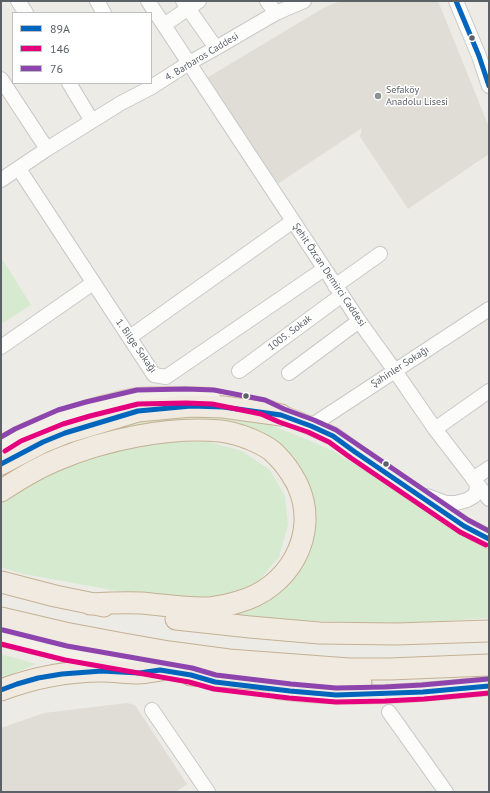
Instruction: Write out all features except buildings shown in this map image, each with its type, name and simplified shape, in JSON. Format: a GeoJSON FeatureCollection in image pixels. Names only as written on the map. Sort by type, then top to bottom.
{"type":"FeatureCollection","features":[{"type":"Feature","properties":{"kind":"highway"},"geometry":{"type":"LineString","coordinates":[[1,464],[64,433],[138,411],[191,406],[223,407],[281,415]]}},
{"type":"Feature","properties":{"kind":"highway"},"geometry":{"type":"LineString","coordinates":[[1,491],[40,469],[82,450],[123,439],[161,432],[194,430],[221,431],[241,436],[258,442],[272,450],[288,468],[298,486],[303,503],[305,519],[303,535],[300,549],[294,561],[285,573],[264,591],[239,602],[211,608],[139,603],[90,604]]}},
{"type":"Feature","properties":{"kind":"highway"},"geometry":{"type":"LineString","coordinates":[[1,582],[90,604],[187,620],[250,627],[311,632],[396,634],[489,631]]}},
{"type":"Feature","properties":{"kind":"highway"},"geometry":{"type":"LineString","coordinates":[[1,618],[118,643],[169,652],[236,661],[349,669],[489,666]]}},
{"type":"Feature","properties":{"kind":"highway"},"geometry":{"type":"LineString","coordinates":[[1,690],[38,678],[62,674],[102,671],[139,673],[160,670]]}},
{"type":"Feature","properties":{"kind":"highway"},"geometry":{"type":"LineString","coordinates":[[192,675],[214,675],[248,679],[303,682],[360,683],[423,682],[489,676]]}},
{"type":"Feature","properties":{"kind":"main road"},"geometry":{"type":"LineString","coordinates":[[1,445],[25,432],[62,417],[137,397],[213,397],[263,407],[333,436],[464,526],[489,539]]}},
{"type":"Feature","properties":{"kind":"main road"},"geometry":{"type":"LineString","coordinates":[[1,637],[66,653],[192,675],[215,682],[290,691],[336,695],[385,694],[489,686]]}},
{"type":"Feature","properties":{"kind":"street"},"geometry":{"type":"LineString","coordinates":[[18,1],[25,12]]}},
{"type":"Feature","properties":{"kind":"street"},"geometry":{"type":"LineString","coordinates":[[97,1],[103,12]]}},
{"type":"Feature","properties":{"kind":"street","name":"Şehit Özcan Demirci Caddesi"},"geometry":{"type":"LineString","coordinates":[[148,1],[359,321],[435,429],[489,499]]}},
{"type":"Feature","properties":{"kind":"street"},"geometry":{"type":"LineString","coordinates":[[267,1],[276,13]]}},
{"type":"Feature","properties":{"kind":"street","name":"4. Barbaros Caddesi"},"geometry":{"type":"LineString","coordinates":[[1,180],[46,149],[149,86],[276,13],[304,1]]}},
{"type":"Feature","properties":{"kind":"street"},"geometry":{"type":"LineString","coordinates":[[456,1],[479,56],[489,86]]}},
{"type":"Feature","properties":{"kind":"street"},"geometry":{"type":"LineString","coordinates":[[164,25],[190,3],[216,48]]}},
{"type":"Feature","properties":{"kind":"street"},"geometry":{"type":"LineString","coordinates":[[1,79],[46,149]]}},
{"type":"Feature","properties":{"kind":"street"},"geometry":{"type":"LineString","coordinates":[[70,84],[92,120]]}},
{"type":"Feature","properties":{"kind":"street","name":"1. Bilge Sokağı"},"geometry":{"type":"LineString","coordinates":[[19,169],[154,375],[166,377],[324,269]]}},
{"type":"Feature","properties":{"kind":"street"},"geometry":{"type":"LineString","coordinates":[[130,337],[293,221]]}},
{"type":"Feature","properties":{"kind":"street","name":"1005. Sokak"},"geometry":{"type":"LineString","coordinates":[[239,371],[380,254]]}},
{"type":"Feature","properties":{"kind":"street"},"geometry":{"type":"LineString","coordinates":[[1,347],[93,283]]}},
{"type":"Feature","properties":{"kind":"street","name":"Şahinler Sokağı"},"geometry":{"type":"LineString","coordinates":[[311,426],[489,309]]}},
{"type":"Feature","properties":{"kind":"street"},"geometry":{"type":"LineString","coordinates":[[289,373],[359,321]]}},
{"type":"Feature","properties":{"kind":"street"},"geometry":{"type":"LineString","coordinates":[[435,429],[489,391]]}},
{"type":"Feature","properties":{"kind":"street"},"geometry":{"type":"LineString","coordinates":[[414,492],[446,503],[456,503],[467,500],[474,496],[477,490],[475,480],[489,468]]}},
{"type":"Feature","properties":{"kind":"street"},"geometry":{"type":"LineString","coordinates":[[152,710],[208,792]]}},
{"type":"Feature","properties":{"kind":"street"},"geometry":{"type":"LineString","coordinates":[[389,712],[446,792]]}},
{"type":"Feature","properties":{"kind":"shaded area"},"geometry":{"type":"Polygon","coordinates":[[[341,1],[438,1],[489,127],[489,154],[408,209],[360,137],[362,128],[276,185],[205,79],[325,7],[341,1]]]}},
{"type":"Feature","properties":{"kind":"shaded area"},"geometry":{"type":"Polygon","coordinates":[[[127,703],[135,705],[187,784],[176,792],[1,792],[1,728],[44,713],[127,703]]]}},
{"type":"Feature","properties":{"kind":"green space"},"geometry":{"type":"Polygon","coordinates":[[[1,257],[31,305],[1,324],[1,257]]]}},
{"type":"Feature","properties":{"kind":"green space"},"geometry":{"type":"Polygon","coordinates":[[[181,413],[249,419],[304,438],[335,452],[396,490],[440,520],[489,549],[489,618],[402,624],[285,620],[236,615],[262,603],[282,589],[306,484],[207,422],[1,484],[1,474],[17,463],[103,426],[181,413]]]}},
{"type":"Feature","properties":{"kind":"green space"},"geometry":{"type":"Polygon","coordinates":[[[162,442],[209,442],[242,451],[270,470],[285,496],[288,525],[279,557],[256,584],[222,597],[185,599],[117,591],[19,573],[1,567],[1,501],[53,471],[112,449],[162,442]]]}},
{"type":"Feature","properties":{"kind":"green space"},"geometry":{"type":"Polygon","coordinates":[[[1,654],[36,664],[1,679],[1,654]]]}},
{"type":"Feature","properties":{"kind":"transit line","name":"89A"},"geometry":{"type":"LineString","coordinates":[[456,1],[479,56],[489,86]]}},
{"type":"Feature","properties":{"kind":"transit line","name":"76"},"geometry":{"type":"LineString","coordinates":[[1,437],[15,429],[58,410],[137,390],[214,390],[265,400],[336,430],[468,520],[489,531]]}},
{"type":"Feature","properties":{"kind":"transit line","name":"146"},"geometry":{"type":"LineString","coordinates":[[5,451],[21,441],[63,424],[138,404],[212,404],[261,414],[308,432],[329,442],[460,532],[486,545]]}},
{"type":"Feature","properties":{"kind":"transit line","name":"89A"},"geometry":{"type":"LineString","coordinates":[[1,464],[43,442],[65,433],[138,411],[191,406],[223,407],[281,415],[333,436],[464,526],[489,539]]}},
{"type":"Feature","properties":{"kind":"transit line","name":"76"},"geometry":{"type":"LineString","coordinates":[[3,630],[67,646],[192,668],[216,675],[291,684],[336,688],[385,687],[488,679]]}},
{"type":"Feature","properties":{"kind":"transit line","name":"146"},"geometry":{"type":"LineString","coordinates":[[1,644],[65,660],[189,682],[214,689],[289,698],[336,702],[385,701],[489,693]]}},
{"type":"Feature","properties":{"kind":"transit line","name":"89A"},"geometry":{"type":"LineString","coordinates":[[1,690],[38,678],[62,674],[102,671],[139,673],[160,670],[191,675],[215,682],[336,695],[423,692],[489,686]]}},
{"type":"Feature","properties":{"kind":"place","name":"Sefaköy Anadolu Lisesi"},"geometry":{"type":"Point","coordinates":[378,96]}}]}
